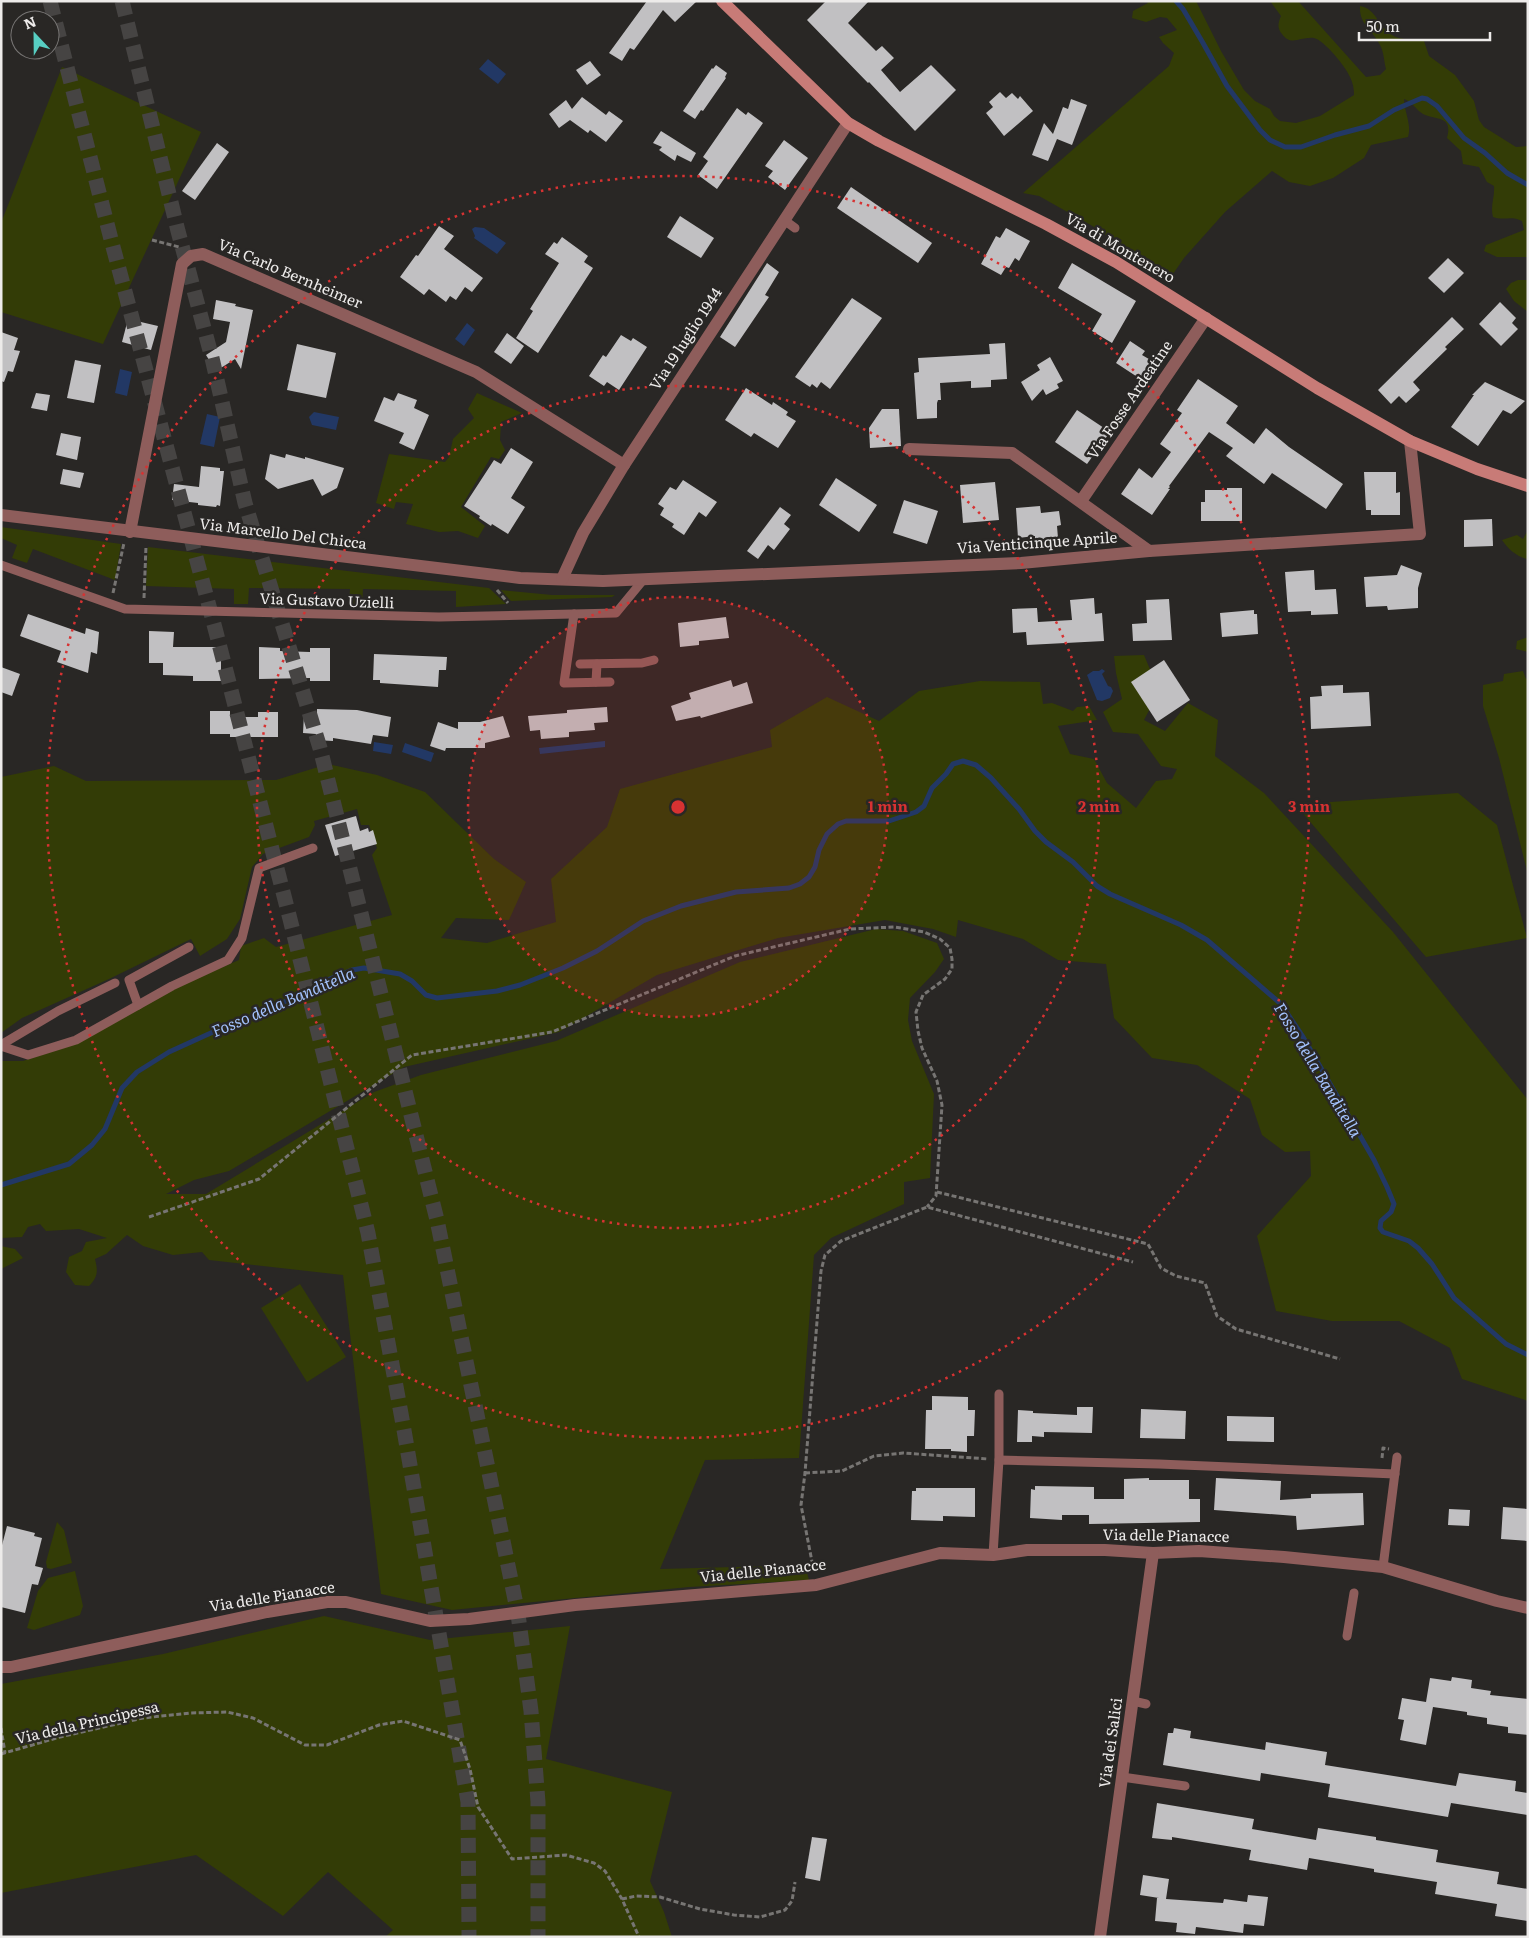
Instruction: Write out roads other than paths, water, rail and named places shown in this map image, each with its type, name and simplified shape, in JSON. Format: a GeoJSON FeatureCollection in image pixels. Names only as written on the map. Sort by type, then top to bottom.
{"type":"FeatureCollection","features":[{"type":"Feature","properties":{"kind":"street","name":"Via di Montenero"},"geometry":{"type":"LineString","coordinates":[[722,1],[848,122],[879,141],[1046,224],[1116,262],[1317,388],[1410,441],[1477,469],[1528,486]]}},
{"type":"Feature","properties":{"kind":"street","name":"Via 19 luglio 1944"},"geometry":{"type":"LineString","coordinates":[[562,579],[583,533],[624,465],[768,251],[784,220],[848,122]]}},
{"type":"Feature","properties":{"kind":"street","name":"Via Carlo Bernheimer"},"geometry":{"type":"LineString","coordinates":[[127,537],[182,264],[191,256],[203,254],[476,372],[624,465]]}},
{"type":"Feature","properties":{"kind":"street","name":"Via Fosse Ardeatine"},"geometry":{"type":"LineString","coordinates":[[1082,501],[1206,318]]}},
{"type":"Feature","properties":{"kind":"street","name":"Via Venticinque Aprile"},"geometry":{"type":"LineString","coordinates":[[562,579],[603,581],[1021,563],[1149,551],[1420,534],[1410,441]]}},
{"type":"Feature","properties":{"kind":"street"},"geometry":{"type":"LineString","coordinates":[[910,449],[1012,454],[1082,501],[1149,551]]}},
{"type":"Feature","properties":{"kind":"street","name":"Via Marcello Del Chicca"},"geometry":{"type":"LineString","coordinates":[[1,515],[127,537],[520,578],[562,579]]}},
{"type":"Feature","properties":{"kind":"street","name":"Via delle Pianacce"},"geometry":{"type":"LineString","coordinates":[[1,1667],[11,1667],[268,1612],[327,1602],[346,1602],[430,1621],[469,1619],[527,1610],[647,1598],[816,1585],[940,1553],[993,1555],[1027,1550],[1105,1550],[1153,1554],[1199,1551],[1284,1557],[1383,1567],[1497,1601],[1528,1608]]}},
{"type":"Feature","properties":{"kind":"street","name":"Via dei Salici"},"geometry":{"type":"LineString","coordinates":[[1100,1937],[1117,1853],[1122,1777],[1139,1702],[1153,1554]]}},
{"type":"Feature","properties":{"kind":"lane"},"geometry":{"type":"LineString","coordinates":[[784,220],[795,228]]}},
{"type":"Feature","properties":{"kind":"lane","name":"Via Gustavo Uzielli"},"geometry":{"type":"LineString","coordinates":[[1,566],[125,609],[438,617],[616,613],[644,579]]}},
{"type":"Feature","properties":{"kind":"lane"},"geometry":{"type":"LineString","coordinates":[[574,614],[564,683],[610,682]]}},
{"type":"Feature","properties":{"kind":"lane"},"geometry":{"type":"LineString","coordinates":[[580,664],[642,663],[654,660]]}},
{"type":"Feature","properties":{"kind":"lane"},"geometry":{"type":"LineString","coordinates":[[596,682],[597,664]]}},
{"type":"Feature","properties":{"kind":"lane"},"geometry":{"type":"LineString","coordinates":[[1,1046],[28,1055],[76,1040],[172,986],[228,960],[242,938],[259,868],[313,848]]}},
{"type":"Feature","properties":{"kind":"lane"},"geometry":{"type":"LineString","coordinates":[[138,1005],[129,980],[189,947]]}},
{"type":"Feature","properties":{"kind":"lane"},"geometry":{"type":"LineString","coordinates":[[1,1046],[58,1011],[116,983]]}},
{"type":"Feature","properties":{"kind":"lane"},"geometry":{"type":"LineString","coordinates":[[993,1555],[999,1460],[999,1394]]}},
{"type":"Feature","properties":{"kind":"lane"},"geometry":{"type":"LineString","coordinates":[[1383,1567],[1397,1457]]}},
{"type":"Feature","properties":{"kind":"lane"},"geometry":{"type":"LineString","coordinates":[[999,1460],[1394,1474]]}},
{"type":"Feature","properties":{"kind":"lane"},"geometry":{"type":"LineString","coordinates":[[1347,1636],[1354,1593]]}},
{"type":"Feature","properties":{"kind":"lane"},"geometry":{"type":"LineString","coordinates":[[1122,1777],[1185,1786]]}},
{"type":"Feature","properties":{"kind":"water"},"geometry":{"type":"Polygon","coordinates":[[[488,59],[506,74],[498,84],[479,69],[488,59]]]}},
{"type":"Feature","properties":{"kind":"water"},"geometry":{"type":"Polygon","coordinates":[[[475,227],[484,228],[506,243],[497,254],[474,238],[472,229],[475,227]]]}},
{"type":"Feature","properties":{"kind":"water"},"geometry":{"type":"Polygon","coordinates":[[[467,323],[475,330],[464,346],[455,339],[467,323]]]}},
{"type":"Feature","properties":{"kind":"water"},"geometry":{"type":"Polygon","coordinates":[[[120,369],[132,372],[127,396],[115,393],[120,369]]]}},
{"type":"Feature","properties":{"kind":"water"},"geometry":{"type":"Polygon","coordinates":[[[314,412],[339,417],[336,430],[312,425],[309,417],[314,412]]]}},
{"type":"Feature","properties":{"kind":"water"},"geometry":{"type":"Polygon","coordinates":[[[207,414],[220,417],[214,447],[200,444],[207,414]]]}},
{"type":"Feature","properties":{"kind":"water"},"geometry":{"type":"Polygon","coordinates":[[[1102,669],[1105,671],[1102,674],[1108,686],[1113,691],[1110,698],[1102,701],[1097,700],[1087,675],[1102,669]]]}},
{"type":"Feature","properties":{"kind":"water"},"geometry":{"type":"Polygon","coordinates":[[[605,741],[605,747],[540,754],[539,748],[605,741]]]}},
{"type":"Feature","properties":{"kind":"water"},"geometry":{"type":"Polygon","coordinates":[[[374,742],[393,745],[391,754],[373,751],[374,742]]]}},
{"type":"Feature","properties":{"kind":"water"},"geometry":{"type":"Polygon","coordinates":[[[405,743],[434,753],[431,762],[402,752],[405,743]]]}},
{"type":"Feature","properties":{"kind":"waterway"},"geometry":{"type":"LineString","coordinates":[[1176,1],[1183,9],[1227,86],[1260,130],[1270,140],[1285,147],[1301,147],[1369,126],[1394,110],[1422,98],[1437,106],[1464,138],[1485,153],[1507,173],[1528,185]]}},
{"type":"Feature","properties":{"kind":"waterway","name":"Fosso della Banditella"},"geometry":{"type":"LineString","coordinates":[[1,1185],[69,1164],[92,1145],[105,1129],[122,1088],[137,1072],[169,1052],[235,1022],[270,1011],[305,989],[352,970],[364,968],[400,974],[412,981],[426,995],[437,998],[497,991],[520,985],[563,968],[597,951],[643,921],[681,906],[736,892],[789,888],[800,884],[809,877],[815,867],[819,850],[827,834],[838,824],[846,821],[889,821],[916,812],[924,806],[932,788],[953,764],[963,761],[976,765],[991,778],[1019,809],[1035,831],[1046,842],[1073,862],[1097,886],[1110,894],[1181,925],[1207,940],[1281,1004],[1303,1037],[1374,1160],[1387,1187],[1394,1204],[1391,1212],[1381,1221],[1380,1228],[1383,1232],[1409,1241],[1418,1248],[1432,1264],[1454,1298],[1506,1344],[1528,1355]]}},
{"type":"Feature","properties":{"kind":"tunnel"},"geometry":{"type":"LineString","coordinates":[[50,1],[112,243],[216,632],[368,1233],[468,1802],[469,1937]]}},
{"type":"Feature","properties":{"kind":"tunnel"},"geometry":{"type":"LineString","coordinates":[[122,1],[178,231],[212,358],[245,503],[320,748],[437,1220],[518,1614],[531,1711],[538,1802],[538,1937]]}}]}
